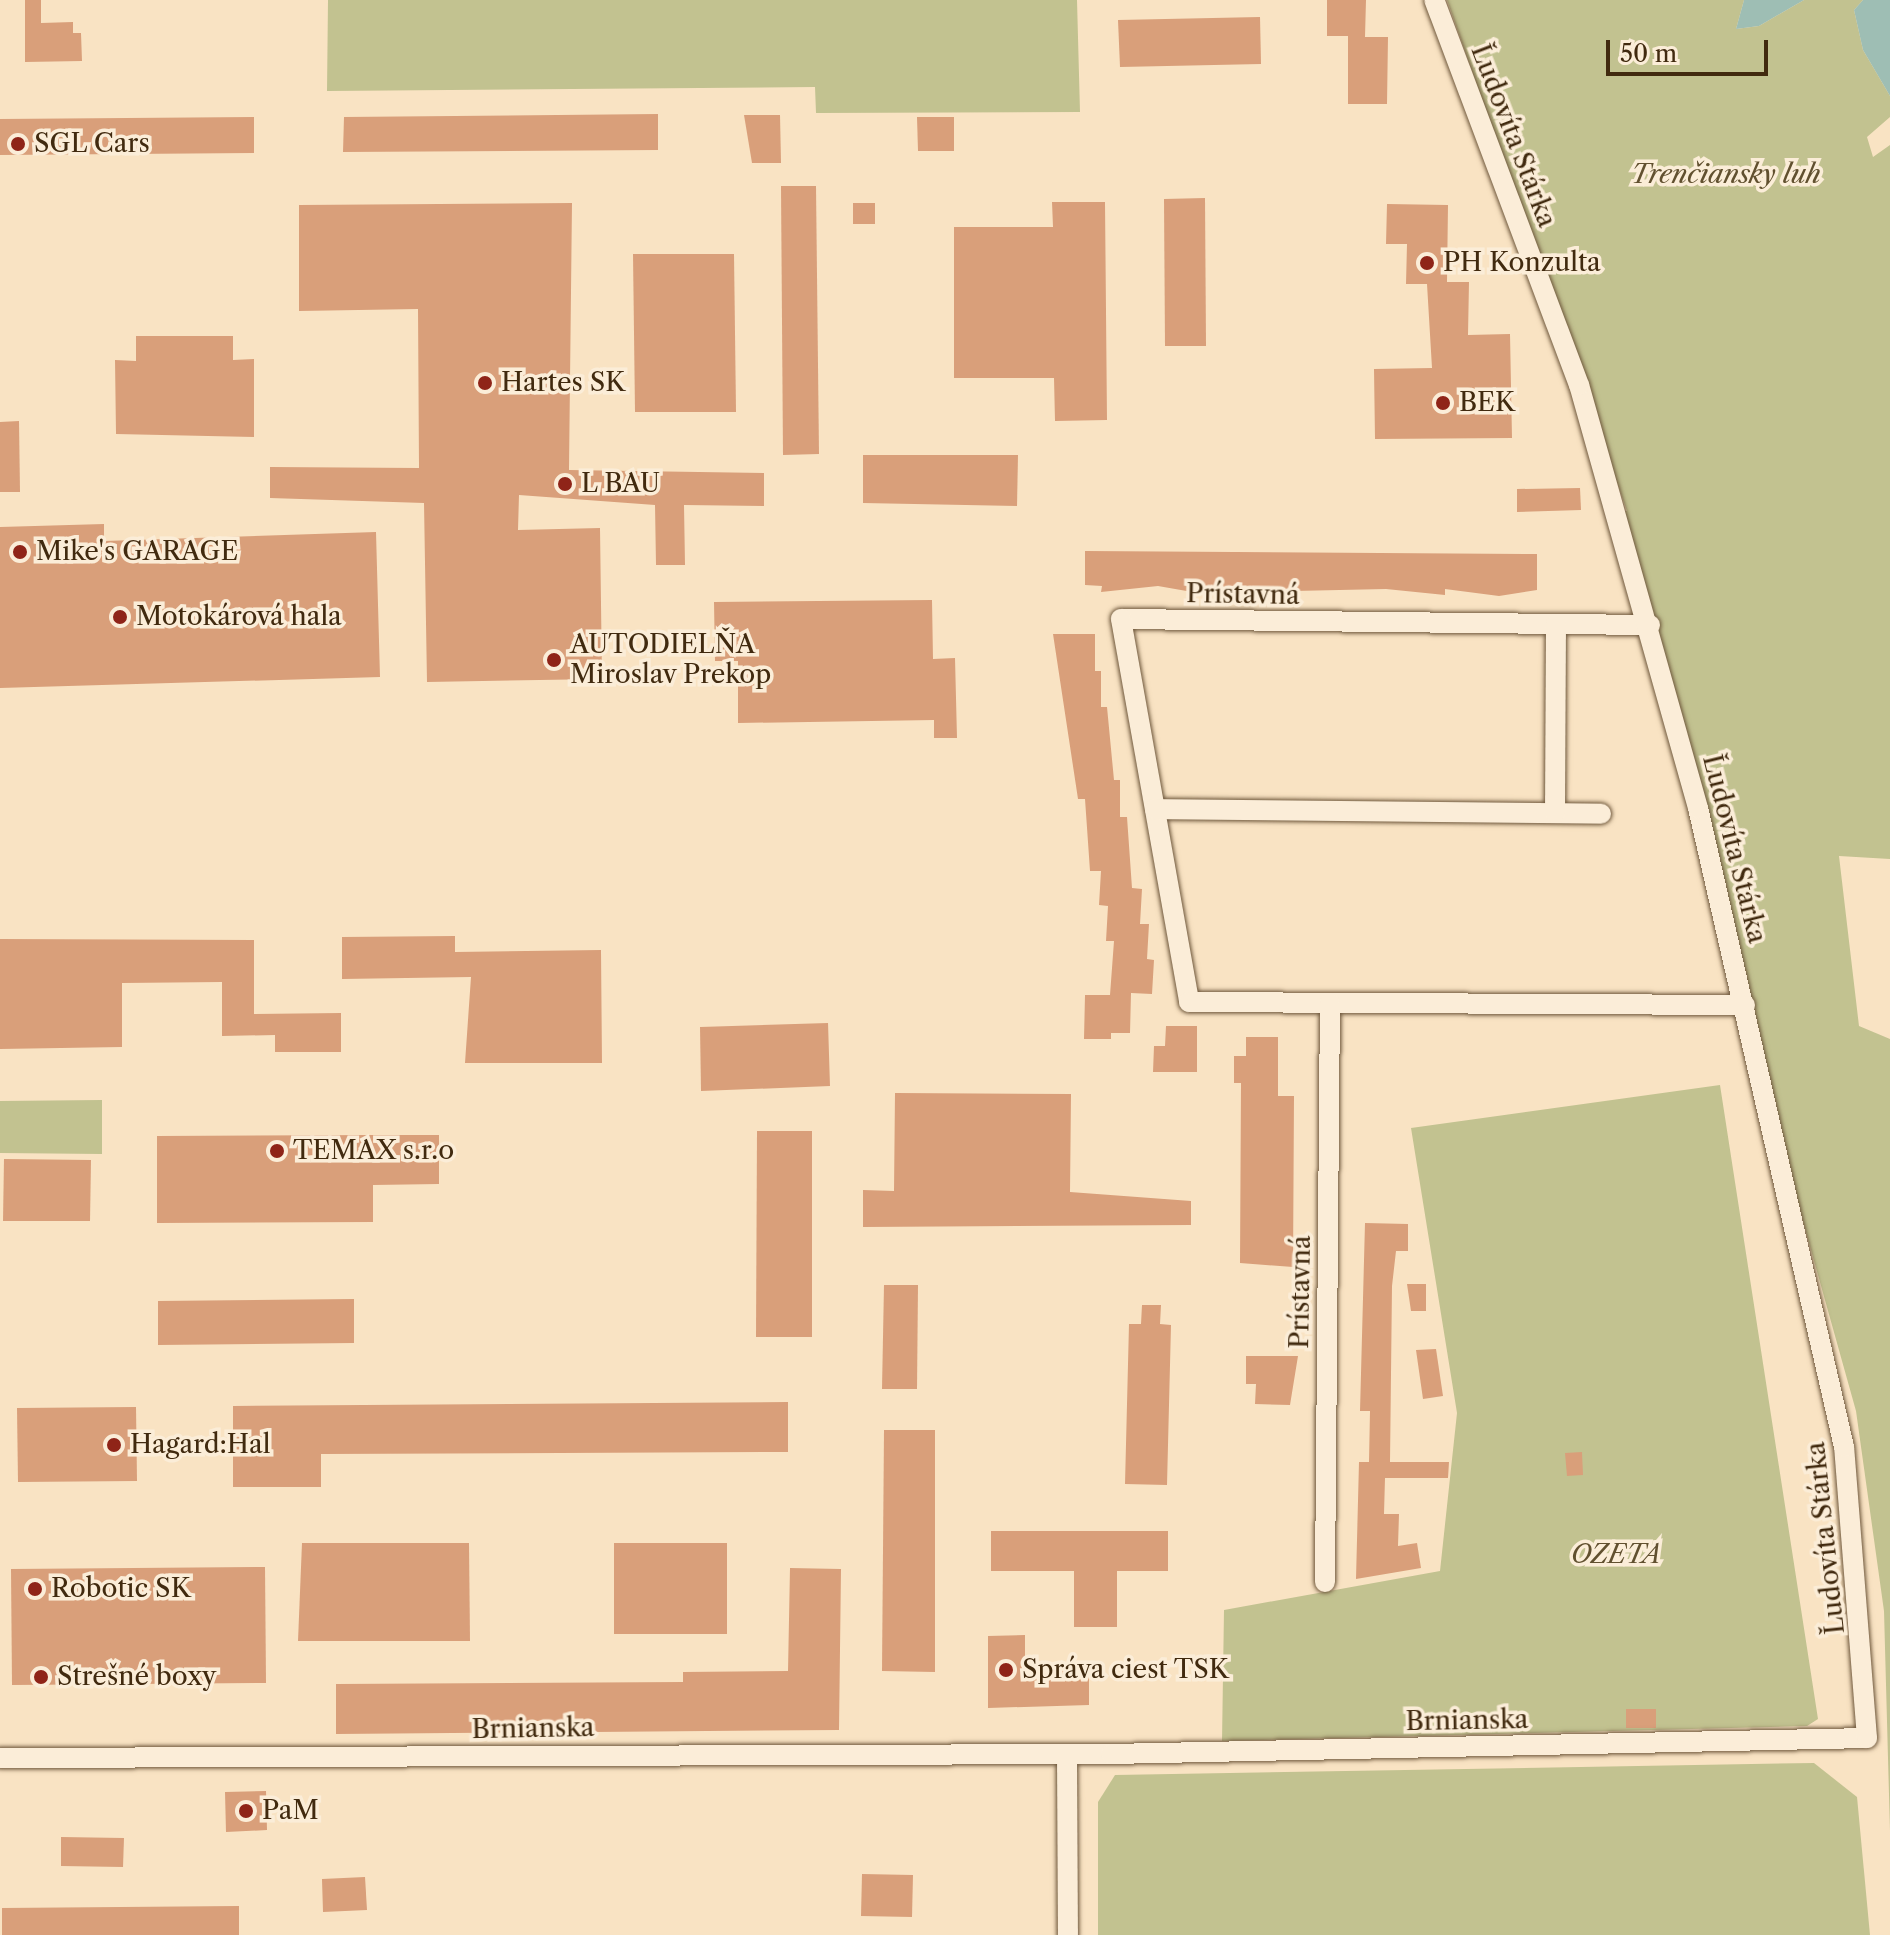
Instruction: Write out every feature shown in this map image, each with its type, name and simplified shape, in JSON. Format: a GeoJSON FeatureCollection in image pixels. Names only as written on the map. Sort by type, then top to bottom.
{"type":"FeatureCollection","features":[{"type":"Feature","properties":{"kind":"street","name":"Ľudovíta Stárka"},"geometry":{"type":"LineString","coordinates":[[1434,0],[1579,385],[1650,625],[1745,1005],[1844,1447],[1867,1738]]}},
{"type":"Feature","properties":{"kind":"street","name":"Prístavná"},"geometry":{"type":"LineString","coordinates":[[1650,625],[1121,619],[1189,1002],[1745,1005]]}},
{"type":"Feature","properties":{"kind":"street"},"geometry":{"type":"LineString","coordinates":[[1555,813],[1556,624]]}},
{"type":"Feature","properties":{"kind":"street"},"geometry":{"type":"LineString","coordinates":[[1155,809],[1601,814]]}},
{"type":"Feature","properties":{"kind":"street","name":"Prístavná"},"geometry":{"type":"LineString","coordinates":[[1325,1582],[1330,1003]]}},
{"type":"Feature","properties":{"kind":"street","name":"Brnianska"},"geometry":{"type":"LineString","coordinates":[[0,1758],[1067,1754],[1867,1738]]}},
{"type":"Feature","properties":{"kind":"street"},"geometry":{"type":"LineString","coordinates":[[1067,1754],[1068,1935]]}},
{"type":"Feature","properties":{"kind":"green space"},"geometry":{"type":"Polygon","coordinates":[[[328,0],[1077,0],[1080,112],[816,113],[815,87],[327,91],[328,0]]]}},
{"type":"Feature","properties":{"kind":"green space","name":"Trenčiansky luh"},"geometry":{"type":"Polygon","coordinates":[[[1447,0],[1744,0],[1736,29],[1759,26],[1804,0],[1863,0],[1854,10],[1863,50],[1890,96],[1890,117],[1867,137],[1873,157],[1890,145],[1890,859],[1839,856],[1859,1026],[1890,1039],[1890,1831],[1884,1611],[1856,1411],[1604,509],[1627,511],[1447,0]]]}},
{"type":"Feature","properties":{"kind":"green space","name":"OZETA"},"geometry":{"type":"Polygon","coordinates":[[[1720,1085],[1818,1719],[1807,1726],[1222,1741],[1224,1610],[1440,1571],[1457,1413],[1411,1128],[1720,1085]]]}},
{"type":"Feature","properties":{"kind":"green space"},"geometry":{"type":"Polygon","coordinates":[[[102,1100],[102,1154],[0,1153],[0,1101],[102,1100]]]}},
{"type":"Feature","properties":{"kind":"green space"},"geometry":{"type":"Polygon","coordinates":[[[1814,1763],[1857,1797],[1870,1935],[1098,1935],[1098,1802],[1115,1775],[1814,1763]]]}},
{"type":"Feature","properties":{"kind":"water"},"geometry":{"type":"Polygon","coordinates":[[[1744,0],[1804,0],[1759,26],[1736,29],[1744,0]]]}},
{"type":"Feature","properties":{"kind":"water"},"geometry":{"type":"Polygon","coordinates":[[[1863,0],[1890,0],[1890,96],[1863,50],[1854,10],[1863,0]]]}},
{"type":"Feature","properties":{"kind":"building"},"geometry":{"type":"Polygon","coordinates":[[[25,0],[41,0],[41,23],[73,22],[73,33],[81,33],[82,61],[25,62],[25,0]]]}},
{"type":"Feature","properties":{"kind":"building"},"geometry":{"type":"Polygon","coordinates":[[[1327,0],[1366,0],[1365,37],[1388,37],[1387,104],[1348,104],[1348,36],[1327,36],[1327,0]]]}},
{"type":"Feature","properties":{"kind":"building"},"geometry":{"type":"Polygon","coordinates":[[[1260,17],[1261,64],[1120,67],[1118,20],[1260,17]]]}},
{"type":"Feature","properties":{"kind":"building"},"geometry":{"type":"Polygon","coordinates":[[[658,114],[658,150],[343,152],[344,117],[658,114]]]}},
{"type":"Feature","properties":{"kind":"building"},"geometry":{"type":"Polygon","coordinates":[[[744,115],[780,115],[781,163],[752,163],[744,115]]]}},
{"type":"Feature","properties":{"kind":"building"},"geometry":{"type":"Polygon","coordinates":[[[254,117],[254,153],[0,155],[0,119],[254,117]]]}},
{"type":"Feature","properties":{"kind":"building"},"geometry":{"type":"Polygon","coordinates":[[[917,117],[954,117],[954,151],[918,151],[917,117]]]}},
{"type":"Feature","properties":{"kind":"building"},"geometry":{"type":"Polygon","coordinates":[[[781,186],[816,186],[819,454],[783,455],[781,186]]]}},
{"type":"Feature","properties":{"kind":"building"},"geometry":{"type":"Polygon","coordinates":[[[1205,198],[1206,346],[1165,346],[1164,199],[1205,198]]]}},
{"type":"Feature","properties":{"kind":"building"},"geometry":{"type":"Polygon","coordinates":[[[1052,202],[1105,202],[1107,420],[1055,421],[1054,378],[954,378],[954,227],[1053,227],[1052,202]]]}},
{"type":"Feature","properties":{"kind":"building"},"geometry":{"type":"Polygon","coordinates":[[[572,203],[569,470],[764,473],[764,506],[684,505],[685,565],[656,565],[655,505],[519,495],[518,530],[600,528],[602,679],[427,682],[424,503],[270,498],[270,467],[419,468],[418,309],[299,311],[299,205],[572,203]]]}},
{"type":"Feature","properties":{"kind":"building"},"geometry":{"type":"Polygon","coordinates":[[[853,203],[875,203],[875,224],[853,224],[853,203]]]}},
{"type":"Feature","properties":{"kind":"building"},"geometry":{"type":"Polygon","coordinates":[[[1387,204],[1448,205],[1447,282],[1469,282],[1468,335],[1510,334],[1512,438],[1375,439],[1374,369],[1432,368],[1427,284],[1406,284],[1407,244],[1386,244],[1387,204]]]}},
{"type":"Feature","properties":{"kind":"building"},"geometry":{"type":"Polygon","coordinates":[[[633,254],[734,254],[736,412],[635,412],[633,254]]]}},
{"type":"Feature","properties":{"kind":"building"},"geometry":{"type":"Polygon","coordinates":[[[136,336],[233,336],[233,360],[254,359],[254,437],[116,434],[115,360],[136,361],[136,336]]]}},
{"type":"Feature","properties":{"kind":"building"},"geometry":{"type":"Polygon","coordinates":[[[19,421],[20,492],[0,492],[0,422],[19,421]]]}},
{"type":"Feature","properties":{"kind":"building"},"geometry":{"type":"Polygon","coordinates":[[[863,455],[1018,455],[1017,506],[863,503],[863,455]]]}},
{"type":"Feature","properties":{"kind":"building"},"geometry":{"type":"Polygon","coordinates":[[[1580,488],[1581,510],[1517,512],[1517,489],[1580,488]]]}},
{"type":"Feature","properties":{"kind":"building"},"geometry":{"type":"Polygon","coordinates":[[[104,524],[104,541],[376,532],[380,677],[0,688],[0,527],[104,524]]]}},
{"type":"Feature","properties":{"kind":"building"},"geometry":{"type":"Polygon","coordinates":[[[1085,551],[1537,554],[1537,590],[1499,596],[1445,589],[1445,595],[1386,589],[1198,593],[1158,586],[1101,592],[1102,586],[1085,585],[1085,551]]]}},
{"type":"Feature","properties":{"kind":"building"},"geometry":{"type":"Polygon","coordinates":[[[932,600],[933,659],[955,658],[957,738],[934,738],[934,720],[738,723],[738,661],[715,661],[714,602],[932,600]]]}},
{"type":"Feature","properties":{"kind":"building"},"geometry":{"type":"Polygon","coordinates":[[[1053,634],[1095,634],[1095,671],[1101,671],[1101,707],[1107,707],[1114,780],[1120,780],[1120,817],[1127,817],[1132,888],[1142,889],[1140,924],[1149,924],[1147,959],[1154,960],[1152,994],[1131,993],[1130,1033],[1111,1033],[1111,1039],[1084,1039],[1085,995],[1110,995],[1114,941],[1106,941],[1108,906],[1099,905],[1101,871],[1090,871],[1085,799],[1078,799],[1053,634]]]}},
{"type":"Feature","properties":{"kind":"building"},"geometry":{"type":"Polygon","coordinates":[[[455,936],[455,952],[601,950],[602,1063],[465,1063],[471,977],[342,979],[342,937],[455,936]]]}},
{"type":"Feature","properties":{"kind":"building"},"geometry":{"type":"Polygon","coordinates":[[[0,939],[254,940],[254,1014],[341,1013],[341,1052],[275,1052],[275,1035],[222,1036],[222,982],[122,983],[122,1047],[0,1049],[0,939]]]}},
{"type":"Feature","properties":{"kind":"building"},"geometry":{"type":"Polygon","coordinates":[[[828,1023],[830,1086],[701,1091],[700,1027],[828,1023]]]}},
{"type":"Feature","properties":{"kind":"building"},"geometry":{"type":"Polygon","coordinates":[[[1166,1026],[1197,1026],[1197,1072],[1153,1072],[1154,1046],[1165,1046],[1166,1026]]]}},
{"type":"Feature","properties":{"kind":"building"},"geometry":{"type":"Polygon","coordinates":[[[1246,1037],[1278,1037],[1278,1096],[1294,1096],[1293,1267],[1240,1263],[1241,1083],[1234,1083],[1234,1056],[1246,1056],[1246,1037]]]}},
{"type":"Feature","properties":{"kind":"building"},"geometry":{"type":"Polygon","coordinates":[[[895,1093],[1071,1094],[1070,1192],[1191,1201],[1191,1225],[863,1227],[863,1190],[894,1191],[895,1093]]]}},
{"type":"Feature","properties":{"kind":"building"},"geometry":{"type":"Polygon","coordinates":[[[757,1131],[812,1131],[812,1337],[756,1337],[757,1131]]]}},
{"type":"Feature","properties":{"kind":"building"},"geometry":{"type":"Polygon","coordinates":[[[439,1135],[439,1184],[373,1185],[373,1222],[157,1223],[157,1136],[439,1135]]]}},
{"type":"Feature","properties":{"kind":"building"},"geometry":{"type":"Polygon","coordinates":[[[4,1159],[91,1160],[90,1221],[3,1221],[4,1159]]]}},
{"type":"Feature","properties":{"kind":"building"},"geometry":{"type":"Polygon","coordinates":[[[1365,1223],[1408,1224],[1408,1251],[1396,1251],[1392,1286],[1390,1462],[1449,1462],[1448,1478],[1385,1478],[1384,1514],[1399,1514],[1398,1546],[1417,1543],[1421,1568],[1356,1579],[1359,1462],[1369,1462],[1370,1411],[1360,1411],[1365,1223]]]}},
{"type":"Feature","properties":{"kind":"building"},"geometry":{"type":"Polygon","coordinates":[[[1407,1284],[1426,1284],[1426,1311],[1411,1311],[1407,1284]]]}},
{"type":"Feature","properties":{"kind":"building"},"geometry":{"type":"Polygon","coordinates":[[[884,1285],[918,1285],[917,1389],[882,1389],[884,1285]]]}},
{"type":"Feature","properties":{"kind":"building"},"geometry":{"type":"Polygon","coordinates":[[[354,1299],[354,1343],[158,1345],[158,1301],[354,1299]]]}},
{"type":"Feature","properties":{"kind":"building"},"geometry":{"type":"Polygon","coordinates":[[[1142,1305],[1161,1305],[1160,1324],[1171,1325],[1167,1485],[1125,1484],[1129,1324],[1141,1324],[1142,1305]]]}},
{"type":"Feature","properties":{"kind":"building"},"geometry":{"type":"Polygon","coordinates":[[[1436,1349],[1443,1396],[1423,1399],[1416,1350],[1436,1349]]]}},
{"type":"Feature","properties":{"kind":"building"},"geometry":{"type":"Polygon","coordinates":[[[1246,1356],[1298,1356],[1290,1405],[1255,1404],[1256,1384],[1246,1384],[1246,1356]]]}},
{"type":"Feature","properties":{"kind":"building"},"geometry":{"type":"Polygon","coordinates":[[[788,1402],[788,1452],[321,1454],[321,1487],[233,1487],[233,1406],[788,1402]]]}},
{"type":"Feature","properties":{"kind":"building"},"geometry":{"type":"Polygon","coordinates":[[[136,1407],[137,1481],[18,1482],[17,1408],[136,1407]]]}},
{"type":"Feature","properties":{"kind":"building"},"geometry":{"type":"Polygon","coordinates":[[[884,1430],[935,1430],[935,1672],[882,1671],[884,1430]]]}},
{"type":"Feature","properties":{"kind":"building"},"geometry":{"type":"Polygon","coordinates":[[[1582,1452],[1583,1475],[1567,1476],[1565,1453],[1582,1452]]]}},
{"type":"Feature","properties":{"kind":"building"},"geometry":{"type":"Polygon","coordinates":[[[991,1531],[1168,1531],[1168,1571],[1117,1571],[1117,1627],[1074,1627],[1074,1571],[991,1571],[991,1531]]]}},
{"type":"Feature","properties":{"kind":"building"},"geometry":{"type":"Polygon","coordinates":[[[302,1543],[469,1543],[470,1641],[298,1641],[302,1543]]]}},
{"type":"Feature","properties":{"kind":"building"},"geometry":{"type":"Polygon","coordinates":[[[614,1543],[727,1543],[727,1634],[614,1634],[614,1543]]]}},
{"type":"Feature","properties":{"kind":"building"},"geometry":{"type":"Polygon","coordinates":[[[265,1567],[266,1683],[12,1685],[11,1569],[265,1567]]]}},
{"type":"Feature","properties":{"kind":"building"},"geometry":{"type":"Polygon","coordinates":[[[790,1568],[841,1569],[839,1730],[336,1734],[336,1684],[683,1682],[683,1672],[788,1671],[790,1568]]]}},
{"type":"Feature","properties":{"kind":"building"},"geometry":{"type":"Polygon","coordinates":[[[1025,1635],[1025,1668],[1089,1668],[1089,1705],[988,1708],[988,1636],[1025,1635]]]}},
{"type":"Feature","properties":{"kind":"building"},"geometry":{"type":"Polygon","coordinates":[[[1626,1709],[1656,1709],[1656,1728],[1626,1728],[1626,1709]]]}},
{"type":"Feature","properties":{"kind":"building","name":"PaM"},"geometry":{"type":"Polygon","coordinates":[[[266,1791],[267,1830],[226,1832],[225,1792],[266,1791]]]}},
{"type":"Feature","properties":{"kind":"building"},"geometry":{"type":"Polygon","coordinates":[[[61,1837],[124,1838],[123,1867],[61,1866],[61,1837]]]}},
{"type":"Feature","properties":{"kind":"building"},"geometry":{"type":"Polygon","coordinates":[[[862,1874],[913,1875],[912,1917],[861,1916],[862,1874]]]}},
{"type":"Feature","properties":{"kind":"building"},"geometry":{"type":"Polygon","coordinates":[[[365,1877],[367,1910],[323,1912],[322,1879],[365,1877]]]}},
{"type":"Feature","properties":{"kind":"building"},"geometry":{"type":"Polygon","coordinates":[[[239,1906],[239,1935],[2,1935],[2,1908],[239,1906]]]}},
{"type":"Feature","properties":{"kind":"place","name":"SGL Cars"},"geometry":{"type":"Point","coordinates":[18,144]}},
{"type":"Feature","properties":{"kind":"place","name":"PH Konzulta"},"geometry":{"type":"Point","coordinates":[1427,263]}},
{"type":"Feature","properties":{"kind":"place","name":"Hartes SK"},"geometry":{"type":"Point","coordinates":[485,383]}},
{"type":"Feature","properties":{"kind":"place","name":"BEK"},"geometry":{"type":"Point","coordinates":[1443,403]}},
{"type":"Feature","properties":{"kind":"place","name":"L BAU"},"geometry":{"type":"Point","coordinates":[565,484]}},
{"type":"Feature","properties":{"kind":"place","name":"Mike's GARAGE"},"geometry":{"type":"Point","coordinates":[20,552]}},
{"type":"Feature","properties":{"kind":"place","name":"Motokárová hala"},"geometry":{"type":"Point","coordinates":[120,617]}},
{"type":"Feature","properties":{"kind":"place","name":"AUTODIELŇA Miroslav Prekop"},"geometry":{"type":"Point","coordinates":[554,660]}},
{"type":"Feature","properties":{"kind":"place","name":"TEMAX s.r.o"},"geometry":{"type":"Point","coordinates":[277,1151]}},
{"type":"Feature","properties":{"kind":"place","name":"Hagard:Hal"},"geometry":{"type":"Point","coordinates":[114,1445]}},
{"type":"Feature","properties":{"kind":"place","name":"Robotic SK"},"geometry":{"type":"Point","coordinates":[35,1589]}},
{"type":"Feature","properties":{"kind":"place","name":"Správa ciest TSK"},"geometry":{"type":"Point","coordinates":[1006,1670]}},
{"type":"Feature","properties":{"kind":"place","name":"Strešné boxy"},"geometry":{"type":"Point","coordinates":[41,1677]}},
{"type":"Feature","properties":{"kind":"place","name":"PaM"},"geometry":{"type":"Point","coordinates":[246,1811]}}]}
